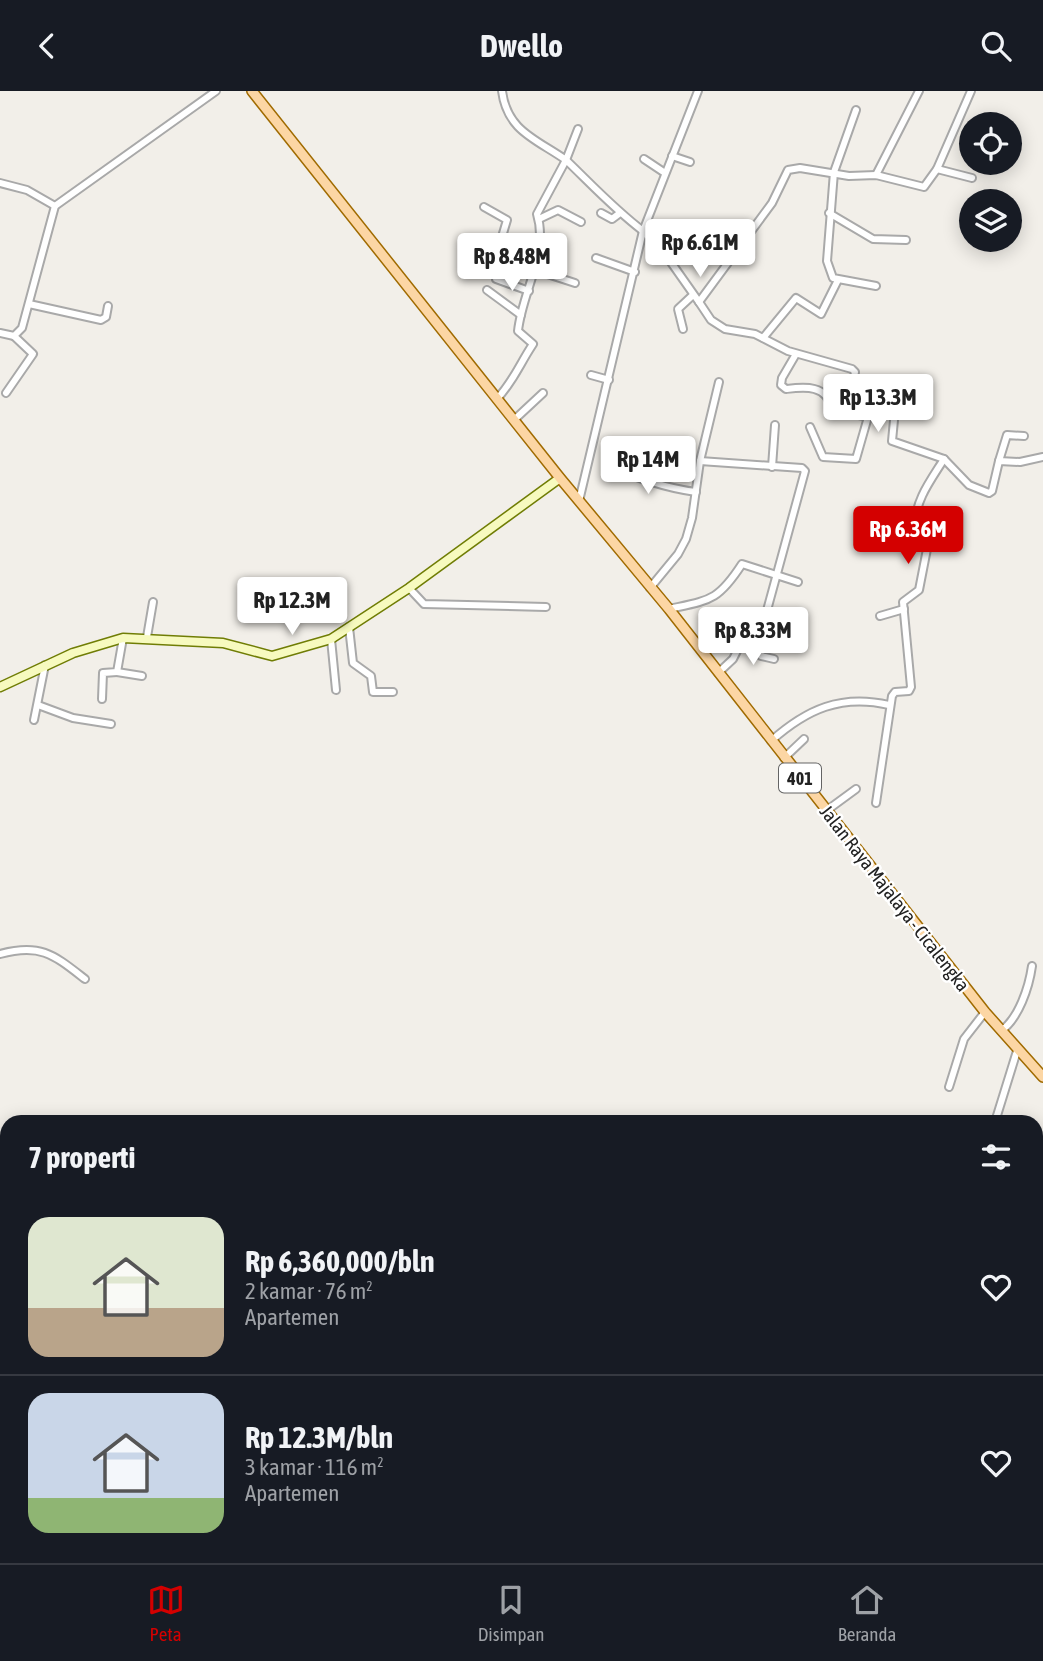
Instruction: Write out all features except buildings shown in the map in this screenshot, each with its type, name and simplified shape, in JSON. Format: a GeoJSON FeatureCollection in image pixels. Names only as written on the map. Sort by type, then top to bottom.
{"type":"FeatureCollection","features":[{"type":"Feature","properties":{"kind":"main road","name":"Jalan Raya Majalaya - Cicalengka"},"geometry":{"type":"LineString","coordinates":[[253,91],[579,502],[668,609],[985,1012],[1043,1077]]}},
{"type":"Feature","properties":{"kind":"street"},"geometry":{"type":"LineString","coordinates":[[13,336],[22,328],[55,206],[216,91]]}},
{"type":"Feature","properties":{"kind":"street"},"geometry":{"type":"LineString","coordinates":[[502,91],[505,111],[517,127],[566,160],[620,213],[657,244],[711,320],[725,329],[763,338],[796,353],[852,369],[855,372],[853,382]]}},
{"type":"Feature","properties":{"kind":"street"},"geometry":{"type":"LineString","coordinates":[[579,502],[643,231],[698,91]]}},
{"type":"Feature","properties":{"kind":"street"},"geometry":{"type":"LineString","coordinates":[[876,174],[919,91]]}},
{"type":"Feature","properties":{"kind":"street"},"geometry":{"type":"LineString","coordinates":[[699,302],[772,203],[788,170],[800,167],[860,176],[876,174],[924,187],[937,169],[971,91]]}},
{"type":"Feature","properties":{"kind":"street"},"geometry":{"type":"LineString","coordinates":[[856,110],[834,172],[827,261],[832,276],[838,280],[876,286]]}},
{"type":"Feature","properties":{"kind":"street"},"geometry":{"type":"LineString","coordinates":[[497,399],[519,373],[520,363],[533,344],[518,331],[540,242],[537,214],[566,160],[578,129]]}},
{"type":"Feature","properties":{"kind":"street"},"geometry":{"type":"LineString","coordinates":[[672,156],[690,162]]}},
{"type":"Feature","properties":{"kind":"street"},"geometry":{"type":"LineString","coordinates":[[644,159],[665,173]]}},
{"type":"Feature","properties":{"kind":"street"},"geometry":{"type":"LineString","coordinates":[[937,169],[972,179]]}},
{"type":"Feature","properties":{"kind":"street"},"geometry":{"type":"LineString","coordinates":[[0,183],[27,190],[55,206]]}},
{"type":"Feature","properties":{"kind":"street"},"geometry":{"type":"LineString","coordinates":[[484,207],[507,220],[498,250],[496,278],[528,291]]}},
{"type":"Feature","properties":{"kind":"street"},"geometry":{"type":"LineString","coordinates":[[539,219],[558,210],[581,222]]}},
{"type":"Feature","properties":{"kind":"street"},"geometry":{"type":"LineString","coordinates":[[601,213],[612,219],[620,213]]}},
{"type":"Feature","properties":{"kind":"street"},"geometry":{"type":"LineString","coordinates":[[830,213],[873,239],[906,240]]}},
{"type":"Feature","properties":{"kind":"street"},"geometry":{"type":"LineString","coordinates":[[596,258],[635,272]]}},
{"type":"Feature","properties":{"kind":"street"},"geometry":{"type":"LineString","coordinates":[[535,270],[575,283]]}},
{"type":"Feature","properties":{"kind":"street"},"geometry":{"type":"LineString","coordinates":[[763,338],[796,298],[821,314],[838,280]]}},
{"type":"Feature","properties":{"kind":"street"},"geometry":{"type":"LineString","coordinates":[[487,290],[521,315]]}},
{"type":"Feature","properties":{"kind":"street"},"geometry":{"type":"LineString","coordinates":[[683,329],[678,309],[693,295]]}},
{"type":"Feature","properties":{"kind":"street"},"geometry":{"type":"LineString","coordinates":[[29,304],[101,320],[106,317],[108,306]]}},
{"type":"Feature","properties":{"kind":"street"},"geometry":{"type":"LineString","coordinates":[[0,333],[13,336],[33,355],[6,393]]}},
{"type":"Feature","properties":{"kind":"street"},"geometry":{"type":"LineString","coordinates":[[796,353],[781,385],[786,389],[800,385],[813,388],[828,398],[832,409],[868,417],[856,459],[823,457],[810,427]]}},
{"type":"Feature","properties":{"kind":"street"},"geometry":{"type":"LineString","coordinates":[[591,375],[609,380]]}},
{"type":"Feature","properties":{"kind":"street"},"geometry":{"type":"LineString","coordinates":[[650,587],[686,539],[696,492],[699,460],[719,382]]}},
{"type":"Feature","properties":{"kind":"street"},"geometry":{"type":"LineString","coordinates":[[514,420],[543,393]]}},
{"type":"Feature","properties":{"kind":"street"},"geometry":{"type":"LineString","coordinates":[[894,420],[892,441],[944,459],[969,485],[989,493],[992,491],[1007,435],[1024,436]]}},
{"type":"Feature","properties":{"kind":"street"},"geometry":{"type":"LineString","coordinates":[[772,467],[775,425]]}},
{"type":"Feature","properties":{"kind":"street"},"geometry":{"type":"LineString","coordinates":[[999,461],[1043,457]]}},
{"type":"Feature","properties":{"kind":"street"},"geometry":{"type":"LineString","coordinates":[[876,803],[889,705],[895,692],[911,689],[905,598],[919,590],[926,554],[925,539],[915,524],[921,496],[944,459]]}},
{"type":"Feature","properties":{"kind":"street"},"geometry":{"type":"LineString","coordinates":[[699,460],[802,468],[805,471],[760,650],[760,655],[774,659]]}},
{"type":"Feature","properties":{"kind":"street"},"geometry":{"type":"LineString","coordinates":[[608,466],[661,487],[676,486],[696,492]]}},
{"type":"Feature","properties":{"kind":"street"},"geometry":{"type":"LineString","coordinates":[[0,687],[45,664],[123,638],[147,637],[223,643],[272,656],[331,639],[409,588],[560,478]]}},
{"type":"Feature","properties":{"kind":"street"},"geometry":{"type":"LineString","coordinates":[[668,609],[704,601],[720,593],[734,580],[742,564],[798,582]]}},
{"type":"Feature","properties":{"kind":"street"},"geometry":{"type":"LineString","coordinates":[[409,588],[424,604],[546,607]]}},
{"type":"Feature","properties":{"kind":"street"},"geometry":{"type":"LineString","coordinates":[[147,637],[153,602]]}},
{"type":"Feature","properties":{"kind":"street"},"geometry":{"type":"LineString","coordinates":[[880,616],[904,609]]}},
{"type":"Feature","properties":{"kind":"street"},"geometry":{"type":"LineString","coordinates":[[349,627],[351,657],[356,667],[370,677],[373,692],[393,692]]}},
{"type":"Feature","properties":{"kind":"street"},"geometry":{"type":"LineString","coordinates":[[718,673],[733,659],[746,629]]}},
{"type":"Feature","properties":{"kind":"street"},"geometry":{"type":"LineString","coordinates":[[117,671],[123,638]]}},
{"type":"Feature","properties":{"kind":"street"},"geometry":{"type":"LineString","coordinates":[[331,639],[336,690]]}},
{"type":"Feature","properties":{"kind":"street"},"geometry":{"type":"LineString","coordinates":[[739,647],[760,650]]}},
{"type":"Feature","properties":{"kind":"street"},"geometry":{"type":"LineString","coordinates":[[34,720],[45,664]]}},
{"type":"Feature","properties":{"kind":"street"},"geometry":{"type":"LineString","coordinates":[[102,699],[103,672],[117,671],[142,676]]}},
{"type":"Feature","properties":{"kind":"street"},"geometry":{"type":"LineString","coordinates":[[771,741],[797,719],[835,704],[861,699],[889,705]]}},
{"type":"Feature","properties":{"kind":"street"},"geometry":{"type":"LineString","coordinates":[[38,705],[73,718],[111,724]]}},
{"type":"Feature","properties":{"kind":"street"},"geometry":{"type":"LineString","coordinates":[[784,758],[804,739]]}},
{"type":"Feature","properties":{"kind":"street"},"geometry":{"type":"LineString","coordinates":[[826,811],[856,789]]}},
{"type":"Feature","properties":{"kind":"street"},"geometry":{"type":"LineString","coordinates":[[0,954],[24,948],[40,950],[85,979]]}},
{"type":"Feature","properties":{"kind":"street"},"geometry":{"type":"LineString","coordinates":[[1001,1031],[1010,1023],[1024,995],[1032,966]]}},
{"type":"Feature","properties":{"kind":"street"},"geometry":{"type":"LineString","coordinates":[[949,1087],[964,1039],[985,1012]]}},
{"type":"Feature","properties":{"kind":"street"},"geometry":{"type":"LineString","coordinates":[[997,1115],[1017,1051]]}}]}
